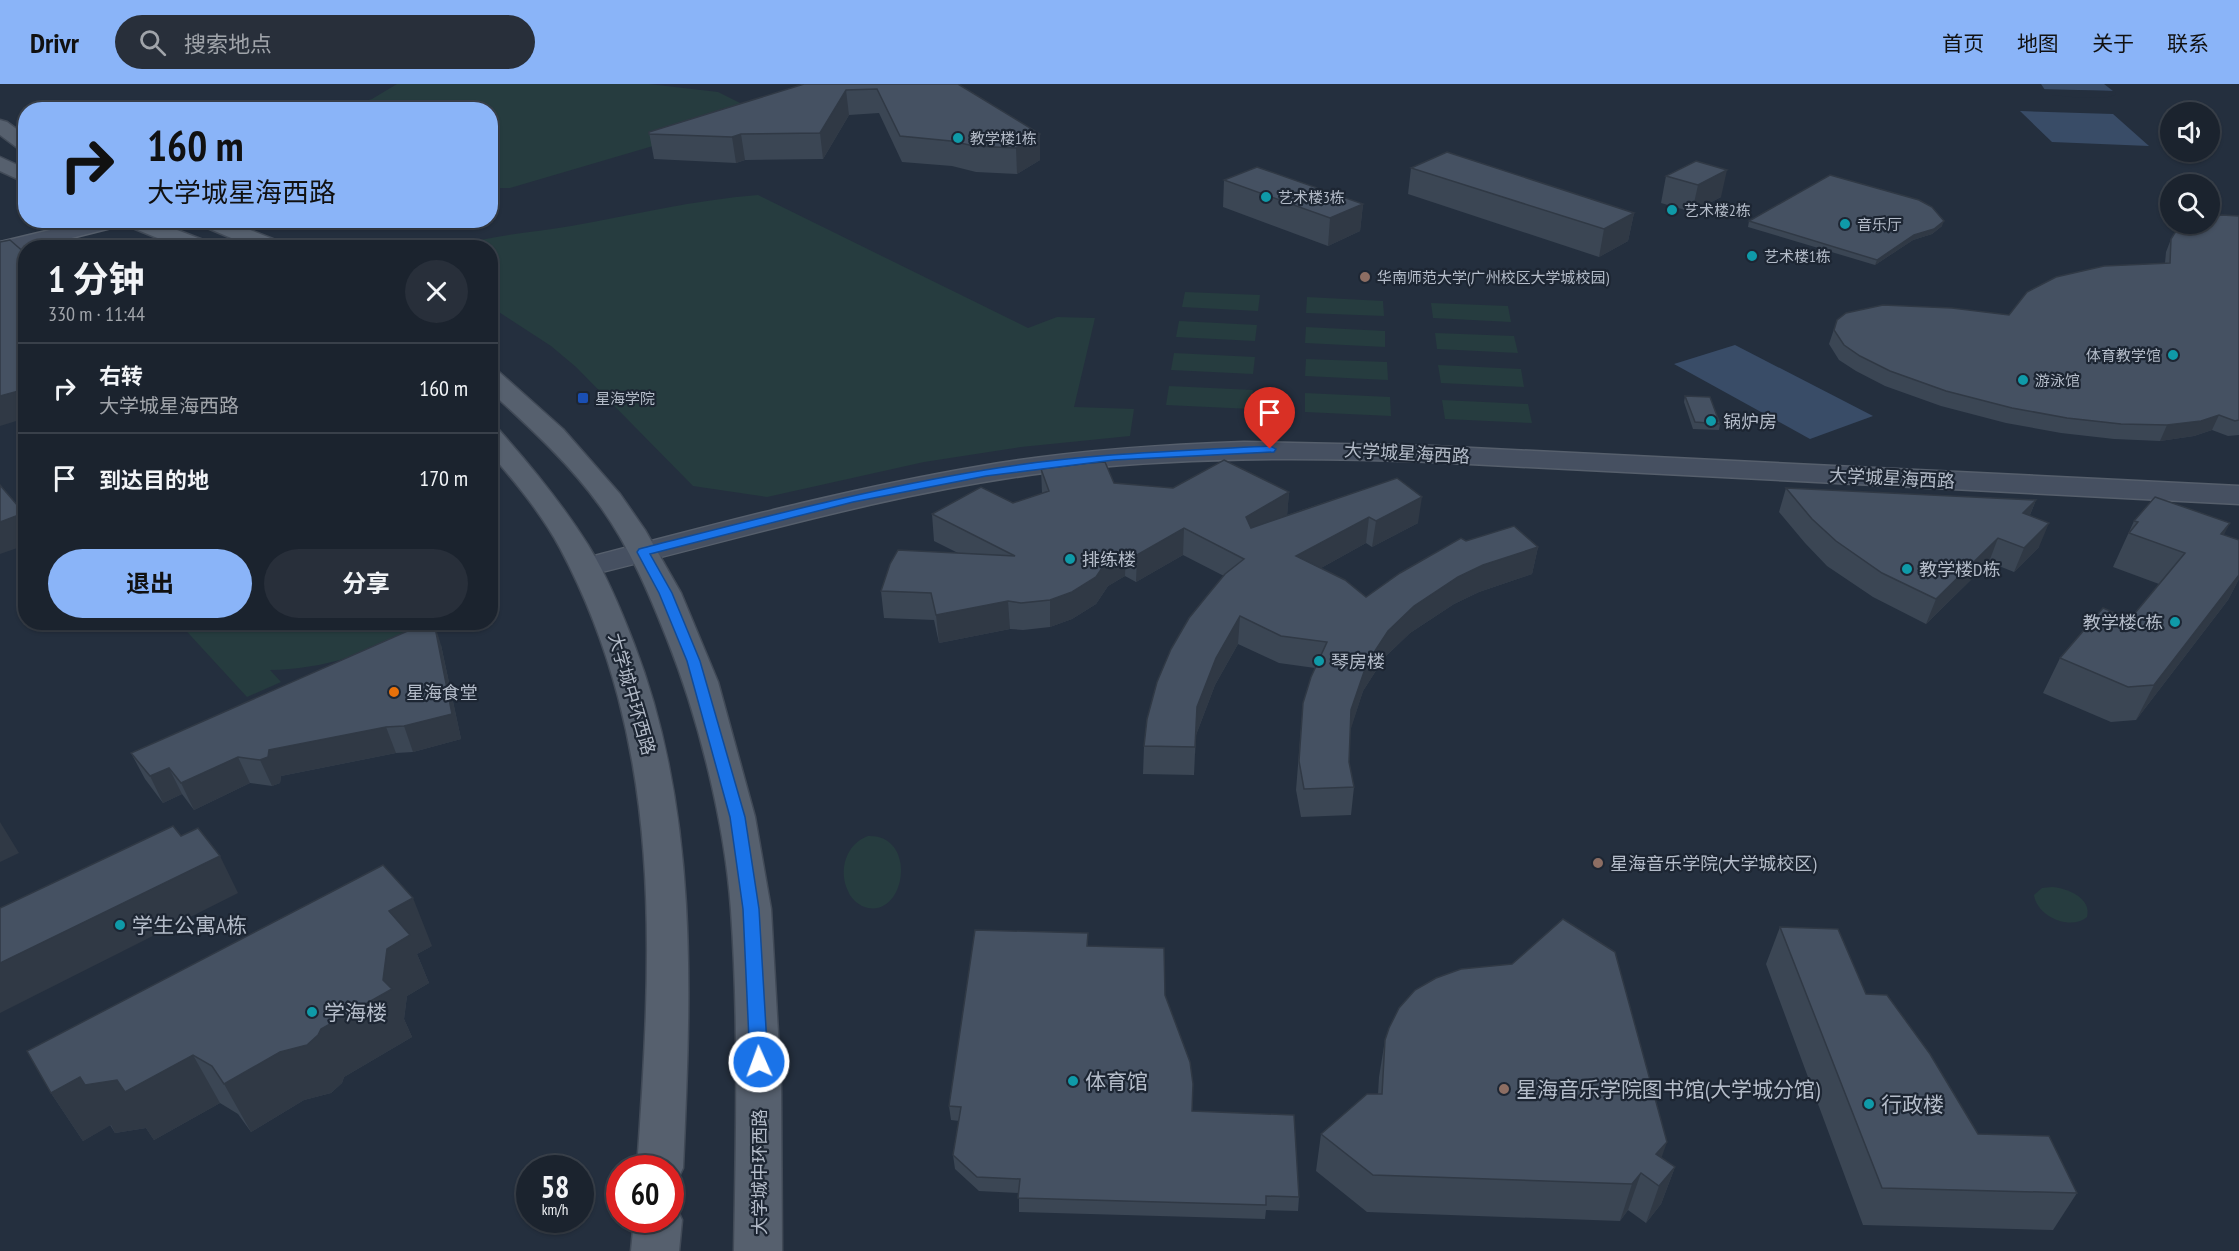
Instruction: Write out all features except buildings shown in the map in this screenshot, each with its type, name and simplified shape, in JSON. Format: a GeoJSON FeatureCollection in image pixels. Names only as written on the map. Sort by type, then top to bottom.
{"type":"FeatureCollection","features":[{"type":"Feature","properties":{"kind":"main road"},"geometry":{"type":"LineString","coordinates":[[0,126],[18,139]]}},
{"type":"Feature","properties":{"kind":"main road"},"geometry":{"type":"LineString","coordinates":[[0,163],[18,173]]}},
{"type":"Feature","properties":{"kind":"main road"},"geometry":{"type":"LineString","coordinates":[[151,228],[183,240]]}},
{"type":"Feature","properties":{"kind":"main road"},"geometry":{"type":"LineString","coordinates":[[225,228],[255,240]]}},
{"type":"Feature","properties":{"kind":"main road","name":"大学城中环西路"},"geometry":{"type":"LineString","coordinates":[[498,384],[554,435],[610,500],[643,552],[675,614],[701,682],[737,817],[745,860],[755,966],[759,1074],[758,1251]]}},
{"type":"Feature","properties":{"kind":"main road","name":"大学城中环西路"},"geometry":{"type":"LineString","coordinates":[[498,445],[530,480],[558,519],[586,567],[606,608],[631,676],[648,745],[660,814],[669,944],[668,1025],[661,1155]]}},
{"type":"Feature","properties":{"kind":"main road"},"geometry":{"type":"LineString","coordinates":[[530,480],[580,463]]}},
{"type":"Feature","properties":{"kind":"main road"},"geometry":{"type":"LineString","coordinates":[[655,1251],[657,1233]]}},
{"type":"Feature","properties":{"kind":"street"},"geometry":{"type":"LineString","coordinates":[[37,240],[87,228]]}},
{"type":"Feature","properties":{"kind":"street"},"geometry":{"type":"LineString","coordinates":[[0,249],[18,245]]}},
{"type":"Feature","properties":{"kind":"street","name":"大学城星海西路"},"geometry":{"type":"LineString","coordinates":[[586,567],[852,499],[939,481],[1070,461],[1209,451],[1324,450],[1418,453],[2239,495]]}},
{"type":"Feature","properties":{"kind":"green space"},"geometry":{"type":"Polygon","coordinates":[[[397,84],[649,84],[718,92],[762,114],[510,188],[498,188],[498,102],[362,102],[372,99],[397,84]]]}},
{"type":"Feature","properties":{"kind":"green space"},"geometry":{"type":"Polygon","coordinates":[[[758,195],[1028,328],[1057,317],[1095,318],[1074,407],[1134,409],[1130,436],[1021,447],[924,462],[767,497],[693,486],[576,367],[551,346],[498,312],[498,240],[483,240],[734,197],[758,195]]]}},
{"type":"Feature","properties":{"kind":"green space"},"geometry":{"type":"Polygon","coordinates":[[[1185,292],[1260,295],[1258,311],[1182,307],[1185,292]]]}},
{"type":"Feature","properties":{"kind":"green space"},"geometry":{"type":"Polygon","coordinates":[[[1307,297],[1383,301],[1384,316],[1306,313],[1307,297]]]}},
{"type":"Feature","properties":{"kind":"green space"},"geometry":{"type":"Polygon","coordinates":[[[1431,303],[1508,306],[1511,322],[1433,318],[1431,303]]]}},
{"type":"Feature","properties":{"kind":"green space"},"geometry":{"type":"Polygon","coordinates":[[[1179,321],[1257,325],[1255,341],[1176,337],[1179,321]]]}},
{"type":"Feature","properties":{"kind":"green space"},"geometry":{"type":"Polygon","coordinates":[[[1306,327],[1385,331],[1385,347],[1305,343],[1306,327]]]}},
{"type":"Feature","properties":{"kind":"green space"},"geometry":{"type":"Polygon","coordinates":[[[1435,333],[1514,336],[1518,353],[1437,349],[1435,333]]]}},
{"type":"Feature","properties":{"kind":"green space"},"geometry":{"type":"Polygon","coordinates":[[[1174,353],[1255,357],[1253,374],[1171,370],[1174,353]]]}},
{"type":"Feature","properties":{"kind":"green space"},"geometry":{"type":"Polygon","coordinates":[[[1306,359],[1387,362],[1388,380],[1305,376],[1306,359]]]}},
{"type":"Feature","properties":{"kind":"green space"},"geometry":{"type":"Polygon","coordinates":[[[1438,365],[1521,369],[1524,387],[1441,383],[1438,365]]]}},
{"type":"Feature","properties":{"kind":"green space"},"geometry":{"type":"Polygon","coordinates":[[[1169,386],[1253,390],[1251,409],[1166,405],[1169,386]]]}},
{"type":"Feature","properties":{"kind":"green space"},"geometry":{"type":"Polygon","coordinates":[[[1305,393],[1390,397],[1391,416],[1305,412],[1305,393]]]}},
{"type":"Feature","properties":{"kind":"green space"},"geometry":{"type":"Polygon","coordinates":[[[1442,400],[1528,404],[1532,423],[1445,419],[1442,400]]]}},
{"type":"Feature","properties":{"kind":"green space"},"geometry":{"type":"Polygon","coordinates":[[[185,630],[408,630],[348,658],[309,667],[270,670],[281,682],[247,697],[185,630]]]}},
{"type":"Feature","properties":{"kind":"green space"},"geometry":{"type":"Polygon","coordinates":[[[868,836],[884,839],[894,847],[900,860],[901,874],[898,888],[891,899],[881,907],[868,908],[859,904],[851,897],[845,883],[844,866],[849,851],[860,840],[868,836]]]}},
{"type":"Feature","properties":{"kind":"green space"},"geometry":{"type":"Polygon","coordinates":[[[2042,888],[2064,889],[2082,899],[2088,910],[2087,917],[2072,923],[2064,922],[2056,920],[2041,910],[2034,895],[2042,888]]]}},
{"type":"Feature","properties":{"kind":"water"},"geometry":{"type":"Polygon","coordinates":[[[2041,84],[2104,84],[2113,91],[2045,90],[2041,84]]]}},
{"type":"Feature","properties":{"kind":"water"},"geometry":{"type":"Polygon","coordinates":[[[2020,111],[2113,114],[2149,146],[2052,142],[2020,111]]]}},
{"type":"Feature","properties":{"kind":"water"},"geometry":{"type":"Polygon","coordinates":[[[1735,345],[1873,416],[1810,439],[1674,364],[1735,345]]]}},
{"type":"Feature","properties":{"kind":"pier"},"geometry":{"type":"Polygon","coordinates":[[[2040,89],[2116,92],[2115,95],[2108,97],[2082,98],[2052,95],[2040,89]]]}},
{"type":"Feature","properties":{"kind":"place","name":"教学楼1栋"},"geometry":{"type":"Point","coordinates":[958,138]}},
{"type":"Feature","properties":{"kind":"place","name":"艺术楼3栋"},"geometry":{"type":"Point","coordinates":[1266,197]}},
{"type":"Feature","properties":{"kind":"place","name":"艺术楼2栋"},"geometry":{"type":"Point","coordinates":[1672,210]}},
{"type":"Feature","properties":{"kind":"place","name":"音乐厅"},"geometry":{"type":"Point","coordinates":[1845,224]}},
{"type":"Feature","properties":{"kind":"place","name":"艺术楼1栋"},"geometry":{"type":"Point","coordinates":[1752,256]}},
{"type":"Feature","properties":{"kind":"place","name":"华南师范大学(广州校区大学城校园)"},"geometry":{"type":"Point","coordinates":[1365,277]}},
{"type":"Feature","properties":{"kind":"place","name":"体育教学馆"},"geometry":{"type":"Point","coordinates":[2173,355]}},
{"type":"Feature","properties":{"kind":"place","name":"游泳馆"},"geometry":{"type":"Point","coordinates":[2023,380]}},
{"type":"Feature","properties":{"kind":"place","name":"星海学院"},"geometry":{"type":"Point","coordinates":[583,398]}},
{"type":"Feature","properties":{"kind":"place","name":"锅炉房"},"geometry":{"type":"Point","coordinates":[1711,421]}},
{"type":"Feature","properties":{"kind":"place","name":"排练楼"},"geometry":{"type":"Point","coordinates":[1070,559]}},
{"type":"Feature","properties":{"kind":"place","name":"教学楼D栋"},"geometry":{"type":"Point","coordinates":[1907,569]}},
{"type":"Feature","properties":{"kind":"place","name":"教学楼C栋"},"geometry":{"type":"Point","coordinates":[2175,622]}},
{"type":"Feature","properties":{"kind":"place","name":"琴房楼"},"geometry":{"type":"Point","coordinates":[1319,661]}},
{"type":"Feature","properties":{"kind":"place","name":"星海食堂"},"geometry":{"type":"Point","coordinates":[394,692]}},
{"type":"Feature","properties":{"kind":"place","name":"星海音乐学院(大学城校区)"},"geometry":{"type":"Point","coordinates":[1598,863]}},
{"type":"Feature","properties":{"kind":"place","name":"学生公寓A栋"},"geometry":{"type":"Point","coordinates":[120,925]}},
{"type":"Feature","properties":{"kind":"place","name":"学海楼"},"geometry":{"type":"Point","coordinates":[312,1012]}},
{"type":"Feature","properties":{"kind":"place","name":"体育馆"},"geometry":{"type":"Point","coordinates":[1073,1081]}},
{"type":"Feature","properties":{"kind":"place","name":"星海音乐学院图书馆(大学城分馆)"},"geometry":{"type":"Point","coordinates":[1504,1089]}},
{"type":"Feature","properties":{"kind":"place","name":"行政楼"},"geometry":{"type":"Point","coordinates":[1869,1104]}},
{"type":"Feature","properties":{"kind":"route"},"geometry":{"type":"LineString","coordinates":[[759,1062],[751,909],[737,817],[701,682],[675,614],[643,552],[899,488],[986,473],[1114,457],[1176,452],[1270,449]]}}]}
